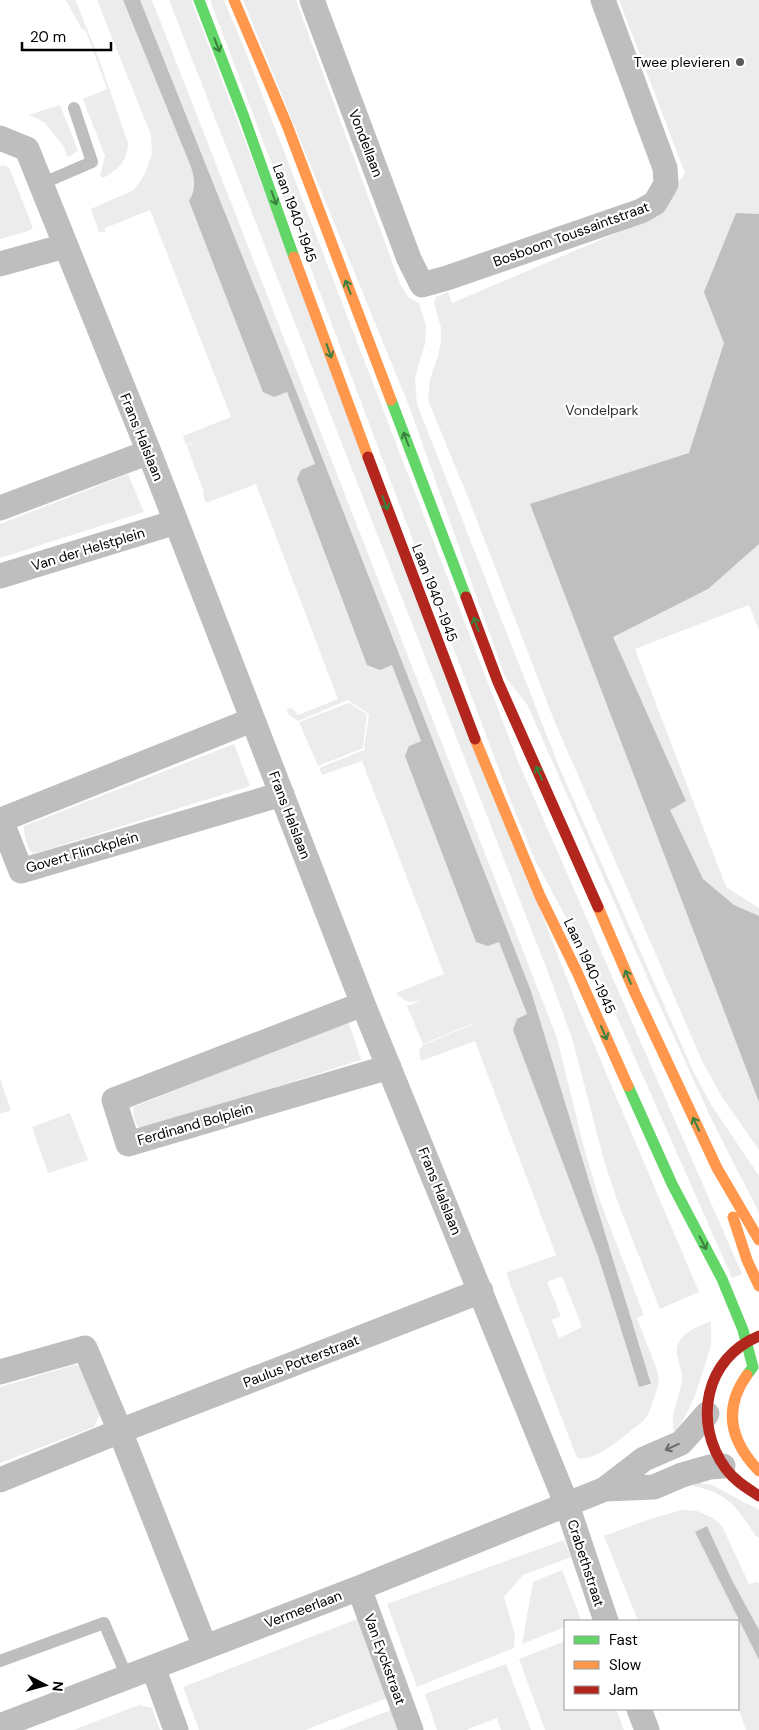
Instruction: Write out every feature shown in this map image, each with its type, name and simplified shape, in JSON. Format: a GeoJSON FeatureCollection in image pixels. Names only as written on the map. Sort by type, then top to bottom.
{"type":"FeatureCollection","features":[{"type":"Feature","properties":{"kind":"main road","name":"Laan 1940-1945"},"geometry":{"type":"LineString","coordinates":[[199,0],[466,719],[540,896],[577,972],[672,1184],[722,1279],[747,1341],[753,1367],[738,1389],[732,1415],[736,1441],[755,1467]]}},
{"type":"Feature","properties":{"kind":"main road","name":"Laan 1940-1945"},"geometry":{"type":"LineString","coordinates":[[234,0],[290,134],[498,682],[635,993],[717,1168],[759,1240]]}},
{"type":"Feature","properties":{"kind":"main road","name":"Laan 1940-1945"},"geometry":{"type":"LineString","coordinates":[[717,1168],[747,1260],[759,1286]]}},
{"type":"Feature","properties":{"kind":"main road","name":"Laan 1940-1945"},"geometry":{"type":"LineString","coordinates":[[672,1184],[693,1248]]}},
{"type":"Feature","properties":{"kind":"main road"},"geometry":{"type":"LineString","coordinates":[[759,1336],[747,1341],[730,1353],[713,1381],[708,1397],[707,1414],[709,1436],[723,1466],[741,1485],[759,1496]]}},
{"type":"Feature","properties":{"kind":"main road"},"geometry":{"type":"LineString","coordinates":[[729,1340],[730,1353]]}},
{"type":"Feature","properties":{"kind":"main road"},"geometry":{"type":"LineString","coordinates":[[723,1466],[755,1467]]}},
{"type":"Feature","properties":{"kind":"street","name":"Vondellaan"},"geometry":{"type":"LineString","coordinates":[[312,0],[409,259],[422,285]]}},
{"type":"Feature","properties":{"kind":"street","name":"Bosboom Toussaintstraat"},"geometry":{"type":"LineString","coordinates":[[422,285],[641,211],[655,203],[666,184],[665,168],[603,0]]}},
{"type":"Feature","properties":{"kind":"street","name":"Frans Halslaan"},"geometry":{"type":"LineString","coordinates":[[0,138],[27,149],[176,522],[363,1004],[567,1505]]}},
{"type":"Feature","properties":{"kind":"street"},"geometry":{"type":"LineString","coordinates":[[0,264],[66,246]]}},
{"type":"Feature","properties":{"kind":"street"},"geometry":{"type":"LineString","coordinates":[[0,508],[148,452]]}},
{"type":"Feature","properties":{"kind":"street","name":"Van der Helstplein"},"geometry":{"type":"LineString","coordinates":[[0,576],[176,522]]}},
{"type":"Feature","properties":{"kind":"street","name":"Govert Flinckplein"},"geometry":{"type":"LineString","coordinates":[[252,720],[1,820],[20,870],[282,794]]}},
{"type":"Feature","properties":{"kind":"street","name":"Ferdinand Bolplein"},"geometry":{"type":"LineString","coordinates":[[363,1004],[114,1100],[128,1144],[389,1067]]}},
{"type":"Feature","properties":{"kind":"street","name":"Paulus Potterstraat"},"geometry":{"type":"LineString","coordinates":[[0,1480],[120,1431],[481,1292]]}},
{"type":"Feature","properties":{"kind":"street"},"geometry":{"type":"LineString","coordinates":[[0,1372],[86,1348],[205,1646]]}},
{"type":"Feature","properties":{"kind":"street","name":"Vermeerlaan"},"geometry":{"type":"LineString","coordinates":[[0,1726],[359,1588],[605,1489],[644,1459],[681,1442],[707,1414]]}},
{"type":"Feature","properties":{"kind":"street","name":"Vermeerlaan"},"geometry":{"type":"LineString","coordinates":[[605,1489],[654,1487],[682,1475],[710,1467],[723,1466]]}},
{"type":"Feature","properties":{"kind":"street","name":"Crabethstraat"},"geometry":{"type":"LineString","coordinates":[[567,1505],[606,1620]]}},
{"type":"Feature","properties":{"kind":"street","name":"Van Eyckstraat"},"geometry":{"type":"LineString","coordinates":[[359,1588],[412,1730]]}},
{"type":"Feature","properties":{"kind":"street"},"geometry":{"type":"LineString","coordinates":[[153,1667],[176,1730]]}},
{"type":"Feature","properties":{"kind":"street"},"geometry":{"type":"LineString","coordinates":[[638,1710],[646,1730]]}},
{"type":"Feature","properties":{"kind":"lane"},"geometry":{"type":"LineString","coordinates":[[41,184],[92,162],[74,108]]}},
{"type":"Feature","properties":{"kind":"lane"},"geometry":{"type":"LineString","coordinates":[[0,1661],[104,1623],[127,1676]]}},
{"type":"Feature","properties":{"kind":"green space"},"geometry":{"type":"Polygon","coordinates":[[[66,0],[75,0],[77,4],[100,62],[128,143],[128,150],[121,165],[103,178],[100,176],[105,156],[83,99],[107,89],[86,31],[81,28],[66,0]]]}},
{"type":"Feature","properties":{"kind":"green space"},"geometry":{"type":"Polygon","coordinates":[[[97,0],[123,0],[191,167],[194,184],[189,201],[287,391],[315,465],[301,470],[392,664],[421,741],[409,746],[488,946],[499,941],[527,1014],[598,1256],[639,1387],[651,1385],[531,991],[293,383],[140,0],[152,0],[557,1038],[584,1148],[600,1201],[644,1315],[637,1318],[659,1379],[648,1415],[642,1422],[620,1440],[593,1456],[577,1458],[506,1273],[556,1255],[475,1041],[421,1061],[419,1050],[423,1045],[474,1024],[476,1011],[474,1023],[423,1044],[407,1006],[423,1000],[408,1001],[402,999],[396,993],[444,974],[362,761],[322,775],[319,768],[364,750],[369,714],[348,700],[298,721],[288,714],[287,708],[293,709],[298,715],[338,699],[256,484],[206,503],[187,446],[195,442],[186,445],[183,436],[231,417],[150,210],[105,228],[105,232],[99,232],[91,209],[134,190],[145,174],[152,154],[151,135],[97,0]],[[562,1276],[547,1282],[561,1316],[552,1320],[559,1338],[582,1327],[562,1276]]]}},
{"type":"Feature","properties":{"kind":"green space"},"geometry":{"type":"Polygon","coordinates":[[[169,0],[191,0],[576,1002],[699,1292],[660,1309],[618,1203],[605,1164],[572,1038],[549,975],[169,0]]]}},
{"type":"Feature","properties":{"kind":"green space"},"geometry":{"type":"Polygon","coordinates":[[[210,0],[224,0],[247,55],[518,761],[742,1274],[732,1278],[605,990],[535,860],[513,807],[210,0]]]}},
{"type":"Feature","properties":{"kind":"green space"},"geometry":{"type":"Polygon","coordinates":[[[243,0],[296,0],[401,286],[409,298],[419,303],[426,326],[425,344],[415,380],[417,404],[560,769],[694,1073],[712,1106],[759,1176],[759,1213],[709,1114],[528,706],[505,677],[409,406],[243,0]]]}},
{"type":"Feature","properties":{"kind":"green space","name":"Vondelpark"},"geometry":{"type":"Polygon","coordinates":[[[619,0],[759,0],[759,630],[749,605],[635,649],[726,887],[759,908],[759,1150],[722,1097],[703,1063],[554,720],[471,505],[428,400],[430,379],[441,341],[441,328],[434,303],[436,297],[448,292],[452,303],[654,217],[685,173],[619,0]]]}},
{"type":"Feature","properties":{"kind":"green space"},"geometry":{"type":"Polygon","coordinates":[[[60,105],[78,151],[68,157],[63,145],[44,122],[29,115],[60,105]]]}},
{"type":"Feature","properties":{"kind":"green space"},"geometry":{"type":"Polygon","coordinates":[[[0,166],[9,167],[33,228],[0,239],[0,166]]]}},
{"type":"Feature","properties":{"kind":"green space"},"geometry":{"type":"Polygon","coordinates":[[[128,474],[144,512],[0,558],[0,524],[128,474]]]}},
{"type":"Feature","properties":{"kind":"green space"},"geometry":{"type":"Polygon","coordinates":[[[349,703],[367,714],[363,748],[318,766],[299,722],[349,703]]]}},
{"type":"Feature","properties":{"kind":"green space"},"geometry":{"type":"Polygon","coordinates":[[[234,744],[250,786],[33,854],[29,847],[25,837],[24,826],[234,744]]]}},
{"type":"Feature","properties":{"kind":"green space"},"geometry":{"type":"Polygon","coordinates":[[[348,1020],[361,1060],[140,1130],[134,1116],[134,1107],[348,1020]]]}},
{"type":"Feature","properties":{"kind":"green space"},"geometry":{"type":"Polygon","coordinates":[[[0,1079],[11,1110],[0,1114],[0,1079]]]}},
{"type":"Feature","properties":{"kind":"green space"},"geometry":{"type":"Polygon","coordinates":[[[70,1113],[88,1160],[48,1173],[32,1127],[70,1113]]]}},
{"type":"Feature","properties":{"kind":"green space"},"geometry":{"type":"Polygon","coordinates":[[[711,1321],[711,1346],[691,1406],[674,1432],[673,1418],[682,1375],[677,1346],[689,1331],[711,1321]]]}},
{"type":"Feature","properties":{"kind":"green space"},"geometry":{"type":"Polygon","coordinates":[[[74,1365],[82,1366],[101,1411],[94,1427],[0,1463],[0,1387],[74,1365]]]}},
{"type":"Feature","properties":{"kind":"green space"},"geometry":{"type":"Polygon","coordinates":[[[693,1482],[712,1485],[759,1510],[759,1538],[737,1509],[724,1497],[694,1486],[693,1482]]]}},
{"type":"Feature","properties":{"kind":"green space"},"geometry":{"type":"Polygon","coordinates":[[[683,1510],[697,1511],[713,1518],[722,1526],[749,1584],[758,1582],[759,1584],[759,1630],[732,1580],[707,1526],[695,1532],[739,1620],[638,1620],[604,1536],[656,1517],[683,1510]]]}},
{"type":"Feature","properties":{"kind":"green space"},"geometry":{"type":"Polygon","coordinates":[[[564,1540],[571,1557],[523,1575],[504,1597],[515,1635],[514,1648],[417,1687],[387,1604],[564,1540]]]}},
{"type":"Feature","properties":{"kind":"green space"},"geometry":{"type":"Polygon","coordinates":[[[562,1570],[581,1620],[564,1620],[564,1627],[522,1644],[533,1582],[562,1570]]]}},
{"type":"Feature","properties":{"kind":"green space"},"geometry":{"type":"Polygon","coordinates":[[[357,1619],[387,1698],[305,1730],[199,1730],[183,1687],[357,1619]]]}},
{"type":"Feature","properties":{"kind":"green space"},"geometry":{"type":"Polygon","coordinates":[[[739,1620],[759,1660],[759,1730],[746,1730],[739,1710],[739,1620]]]}},
{"type":"Feature","properties":{"kind":"green space"},"geometry":{"type":"Polygon","coordinates":[[[564,1641],[564,1710],[616,1710],[624,1730],[545,1730],[519,1659],[564,1641]]]}},
{"type":"Feature","properties":{"kind":"green space"},"geometry":{"type":"Polygon","coordinates":[[[506,1664],[531,1730],[501,1730],[497,1718],[466,1730],[437,1730],[425,1694],[506,1664]]]}},
{"type":"Feature","properties":{"kind":"green space"},"geometry":{"type":"Polygon","coordinates":[[[139,1705],[152,1708],[160,1730],[73,1730],[139,1705]]]}},
{"type":"Feature","properties":{"kind":"green space"},"geometry":{"type":"Polygon","coordinates":[[[393,1709],[400,1730],[339,1730],[393,1709]]]}},
{"type":"Feature","properties":{"kind":"shaded area"},"geometry":{"type":"Polygon","coordinates":[[[123,0],[140,0],[293,383],[531,991],[651,1384],[639,1387],[598,1256],[513,1030],[517,1019],[527,1014],[499,942],[488,946],[476,942],[405,756],[409,746],[421,741],[392,665],[380,670],[367,665],[297,479],[301,470],[315,464],[287,392],[274,397],[263,392],[189,201],[194,184],[191,167],[123,0]]]}},
{"type":"Feature","properties":{"kind":"shaded area"},"geometry":{"type":"Polygon","coordinates":[[[736,213],[759,214],[759,544],[708,589],[613,637],[686,801],[670,810],[703,879],[734,905],[759,916],[759,1102],[530,504],[689,453],[724,343],[704,292],[736,213]]]}},
{"type":"Feature","properties":{"kind":"shaded area"},"geometry":{"type":"Polygon","coordinates":[[[707,1526],[732,1580],[759,1630],[759,1660],[695,1532],[707,1526]]]}},
{"type":"Feature","properties":{"kind":"traffic: fast"},"geometry":{"type":"LineString","coordinates":[[199,0],[244,117],[294,257]]}},
{"type":"Feature","properties":{"kind":"traffic: fast"},"geometry":{"type":"LineString","coordinates":[[391,400],[466,597]]}},
{"type":"Feature","properties":{"kind":"traffic: fast"},"geometry":{"type":"LineString","coordinates":[[628,1086],[672,1184],[722,1279],[743,1330],[753,1367],[747,1375]]}},
{"type":"Feature","properties":{"kind":"traffic: slow"},"geometry":{"type":"LineString","coordinates":[[234,0],[287,125],[391,400]]}},
{"type":"Feature","properties":{"kind":"traffic: slow"},"geometry":{"type":"LineString","coordinates":[[294,257],[368,457]]}},
{"type":"Feature","properties":{"kind":"traffic: slow"},"geometry":{"type":"LineString","coordinates":[[475,739],[540,896],[577,972],[628,1086]]}},
{"type":"Feature","properties":{"kind":"traffic: slow"},"geometry":{"type":"LineString","coordinates":[[598,907],[635,993],[717,1168],[759,1240]]}},
{"type":"Feature","properties":{"kind":"traffic: slow"},"geometry":{"type":"LineString","coordinates":[[733,1217],[747,1260],[759,1286]]}},
{"type":"Feature","properties":{"kind":"traffic: slow"},"geometry":{"type":"LineString","coordinates":[[747,1375],[734,1401],[733,1425],[742,1449],[759,1471]]}},
{"type":"Feature","properties":{"kind":"traffic: jam"},"geometry":{"type":"LineString","coordinates":[[368,457],[475,739]]}},
{"type":"Feature","properties":{"kind":"traffic: jam"},"geometry":{"type":"LineString","coordinates":[[466,597],[498,682],[598,907]]}},
{"type":"Feature","properties":{"kind":"traffic: jam"},"geometry":{"type":"LineString","coordinates":[[759,1336],[741,1346],[726,1360],[716,1376],[710,1394],[707,1413],[709,1432],[715,1451],[726,1469],[737,1481],[759,1496]]}},
{"type":"Feature","properties":{"kind":"place","name":"Twee plevieren"},"geometry":{"type":"Point","coordinates":[740,62]}}]}
